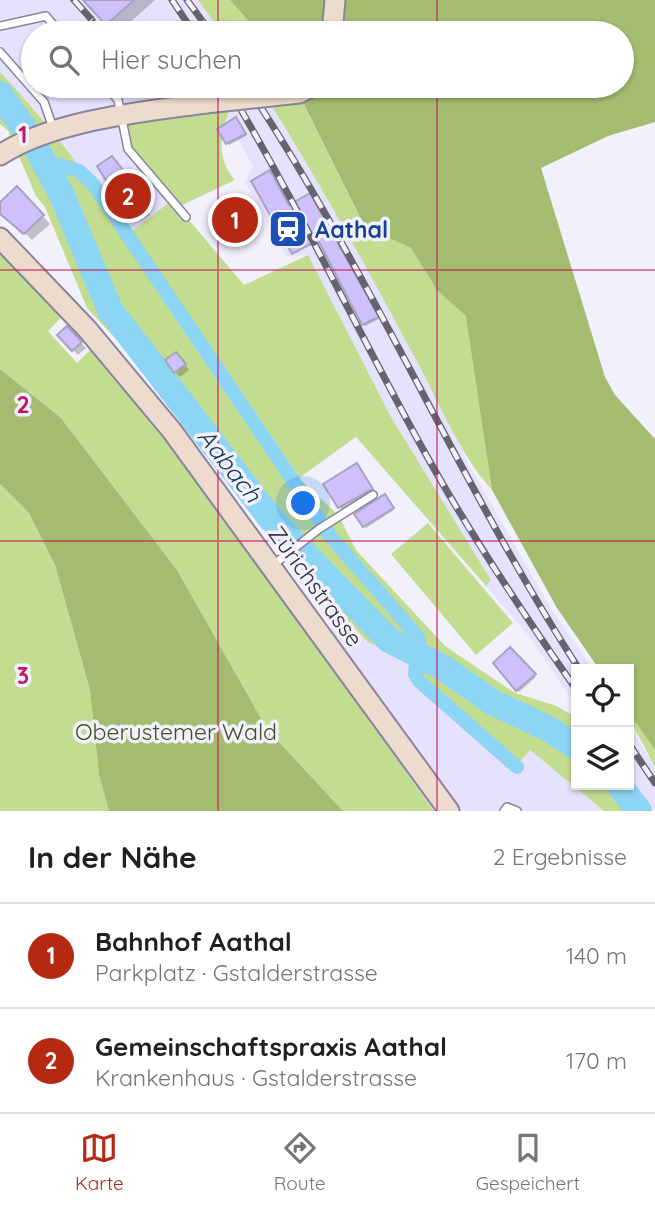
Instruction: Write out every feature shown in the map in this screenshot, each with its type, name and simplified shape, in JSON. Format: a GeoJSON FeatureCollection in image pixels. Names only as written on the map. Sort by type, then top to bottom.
{"type":"FeatureCollection","features":[{"type":"Feature","properties":{"kind":"main road"},"geometry":{"type":"LineString","coordinates":[[333,21],[335,0]]}},
{"type":"Feature","properties":{"kind":"main road"},"geometry":{"type":"LineString","coordinates":[[0,155],[22,143],[55,132],[120,118],[242,98]]}},
{"type":"Feature","properties":{"kind":"main road","name":"Zürichstrasse"},"geometry":{"type":"LineString","coordinates":[[0,237],[93,335],[172,431],[449,811]]}},
{"type":"Feature","properties":{"kind":"lane"},"geometry":{"type":"LineString","coordinates":[[23,21],[46,16],[50,21]]}},
{"type":"Feature","properties":{"kind":"lane"},"geometry":{"type":"LineString","coordinates":[[0,26],[21,21]]}},
{"type":"Feature","properties":{"kind":"lane"},"geometry":{"type":"LineString","coordinates":[[0,52],[21,76]]}},
{"type":"Feature","properties":{"kind":"lane"},"geometry":{"type":"LineString","coordinates":[[40,98],[55,132]]}},
{"type":"Feature","properties":{"kind":"lane"},"geometry":{"type":"LineString","coordinates":[[116,98],[128,149],[186,217]]}},
{"type":"Feature","properties":{"kind":"lane"},"geometry":{"type":"LineString","coordinates":[[271,566],[319,529],[373,495]]}},
{"type":"Feature","properties":{"kind":"lane"},"geometry":{"type":"LineString","coordinates":[[504,811],[507,807],[517,811]]}},
{"type":"Feature","properties":{"kind":"shaded area"},"geometry":{"type":"Polygon","coordinates":[[[0,0],[198,0],[213,21],[21,21],[21,94],[0,72],[0,0]]]}},
{"type":"Feature","properties":{"kind":"shaded area"},"geometry":{"type":"Polygon","coordinates":[[[25,98],[172,98],[151,111],[171,201],[127,235],[93,184],[25,98]]]}},
{"type":"Feature","properties":{"kind":"shaded area"},"geometry":{"type":"Polygon","coordinates":[[[224,98],[266,98],[336,212],[424,373],[469,465],[551,609],[590,664],[571,664],[571,698],[528,635],[486,586],[491,580],[391,417],[308,255],[287,257],[245,182],[253,166],[223,113],[230,109],[224,98]]]}},
{"type":"Feature","properties":{"kind":"shaded area"},"geometry":{"type":"Polygon","coordinates":[[[346,619],[368,642],[413,663],[515,768],[530,750],[571,784],[571,790],[579,790],[604,811],[459,811],[328,630],[346,619]]]}},
{"type":"Feature","properties":{"kind":"shaded area"},"geometry":{"type":"Polygon","coordinates":[[[634,733],[655,767],[655,811],[634,784],[634,733]]]}},
{"type":"Feature","properties":{"kind":"green space"},"geometry":{"type":"Polygon","coordinates":[[[198,0],[230,0],[248,21],[213,21],[198,0]]]}},
{"type":"Feature","properties":{"kind":"green space"},"geometry":{"type":"Polygon","coordinates":[[[230,0],[655,0],[655,122],[608,136],[541,168],[605,377],[615,395],[655,439],[655,750],[634,720],[634,664],[596,664],[557,608],[492,490],[466,316],[437,290],[411,248],[365,227],[301,98],[634,98],[634,21],[248,21],[230,0]]]}},
{"type":"Feature","properties":{"kind":"green space"},"geometry":{"type":"Polygon","coordinates":[[[0,72],[67,150],[127,235],[171,201],[134,157],[120,118],[151,111],[172,98],[224,98],[230,109],[222,136],[222,155],[235,180],[178,207],[244,285],[308,255],[391,417],[491,580],[486,586],[356,437],[299,478],[339,516],[356,550],[445,646],[515,693],[554,705],[571,714],[571,784],[530,750],[515,768],[419,685],[413,675],[413,663],[368,642],[265,528],[129,353],[87,308],[45,207],[36,196],[8,131],[0,124],[0,72]]]}},
{"type":"Feature","properties":{"kind":"green space"},"geometry":{"type":"Polygon","coordinates":[[[266,98],[301,98],[365,227],[411,248],[437,290],[467,316],[492,490],[459,442],[358,253],[266,98]]]}},
{"type":"Feature","properties":{"kind":"green space"},"geometry":{"type":"Polygon","coordinates":[[[0,238],[69,310],[48,331],[77,363],[92,348],[214,503],[434,811],[343,811],[267,729],[177,570],[61,418],[0,369],[0,238]]]}},
{"type":"Feature","properties":{"kind":"green space","name":"Oberustemer Wald"},"geometry":{"type":"Polygon","coordinates":[[[0,369],[61,418],[177,570],[267,729],[343,811],[109,811],[99,775],[90,690],[55,565],[29,513],[0,484],[0,369]]]}},
{"type":"Feature","properties":{"kind":"green space"},"geometry":{"type":"Polygon","coordinates":[[[0,484],[29,513],[55,565],[90,690],[99,775],[109,811],[0,811],[0,484]]]}},
{"type":"Feature","properties":{"kind":"green space"},"geometry":{"type":"Polygon","coordinates":[[[428,523],[513,623],[476,655],[391,554],[428,523]]]}},
{"type":"Feature","properties":{"kind":"green space"},"geometry":{"type":"Polygon","coordinates":[[[634,720],[655,750],[655,767],[634,727],[634,720]]]}},
{"type":"Feature","properties":{"kind":"green space"},"geometry":{"type":"Polygon","coordinates":[[[634,785],[652,811],[604,811],[579,790],[634,790],[634,785]]]}},
{"type":"Feature","properties":{"kind":"building"},"geometry":{"type":"Polygon","coordinates":[[[83,0],[134,0],[110,21],[102,21],[83,0]]]}},
{"type":"Feature","properties":{"kind":"building"},"geometry":{"type":"Polygon","coordinates":[[[236,117],[246,134],[226,144],[217,129],[236,117]]]}},
{"type":"Feature","properties":{"kind":"building"},"geometry":{"type":"Polygon","coordinates":[[[112,156],[144,196],[140,199],[147,209],[134,218],[127,207],[124,210],[97,166],[112,156]]]}},
{"type":"Feature","properties":{"kind":"building"},"geometry":{"type":"Polygon","coordinates":[[[270,170],[289,205],[310,193],[379,317],[362,325],[318,240],[292,254],[251,181],[270,170]]]}},
{"type":"Feature","properties":{"kind":"building"},"geometry":{"type":"Polygon","coordinates":[[[17,186],[44,215],[24,234],[0,214],[0,202],[17,186]]]}},
{"type":"Feature","properties":{"kind":"building"},"geometry":{"type":"Polygon","coordinates":[[[67,326],[82,342],[72,351],[57,335],[67,326]]]}},
{"type":"Feature","properties":{"kind":"building"},"geometry":{"type":"Polygon","coordinates":[[[176,352],[186,364],[174,373],[165,360],[176,352]]]}},
{"type":"Feature","properties":{"kind":"building"},"geometry":{"type":"Polygon","coordinates":[[[357,463],[373,489],[338,508],[323,484],[357,463]]]}},
{"type":"Feature","properties":{"kind":"building"},"geometry":{"type":"Polygon","coordinates":[[[385,494],[394,508],[363,527],[354,514],[385,494]]]}},
{"type":"Feature","properties":{"kind":"building"},"geometry":{"type":"Polygon","coordinates":[[[510,647],[536,674],[516,691],[493,663],[510,647]]]}},
{"type":"Feature","properties":{"kind":"waterway","name":"Aabach"},"geometry":{"type":"LineString","coordinates":[[0,94],[24,128]]}},
{"type":"Feature","properties":{"kind":"waterway"},"geometry":{"type":"LineString","coordinates":[[0,111],[18,120]]}},
{"type":"Feature","properties":{"kind":"waterway","name":"Aabach"},"geometry":{"type":"LineString","coordinates":[[39,153],[61,193],[110,310],[271,519],[389,640],[442,667],[492,702],[549,729],[571,744]]}},
{"type":"Feature","properties":{"kind":"waterway"},"geometry":{"type":"LineString","coordinates":[[45,161],[79,171],[93,184],[331,537],[419,638],[415,674],[419,681],[517,767]]}},
{"type":"Feature","properties":{"kind":"waterway","name":"Aabach"},"geometry":{"type":"LineString","coordinates":[[623,790],[639,811]]}},
{"type":"Feature","properties":{"kind":"railway"},"geometry":{"type":"LineString","coordinates":[[74,0],[92,20]]}},
{"type":"Feature","properties":{"kind":"railway"},"geometry":{"type":"LineString","coordinates":[[172,0],[186,21]]}},
{"type":"Feature","properties":{"kind":"railway"},"geometry":{"type":"LineString","coordinates":[[187,0],[202,21]]}},
{"type":"Feature","properties":{"kind":"railway"},"geometry":{"type":"LineString","coordinates":[[234,98],[442,482],[497,572],[571,682]]}},
{"type":"Feature","properties":{"kind":"railway"},"geometry":{"type":"LineString","coordinates":[[255,98],[334,230],[494,525],[576,664]]}},
{"type":"Feature","properties":{"kind":"railway"},"geometry":{"type":"LineString","coordinates":[[634,752],[655,783]]}},
{"type":"Feature","properties":{"kind":"place","name":"Gemeinschaftspraxis Aathal"},"geometry":{"type":"Point","coordinates":[128,196]}},
{"type":"Feature","properties":{"kind":"place","name":"Bahnhof Aathal"},"geometry":{"type":"Point","coordinates":[235,220]}},
{"type":"Feature","properties":{"kind":"place","name":"Aathal"},"geometry":{"type":"Point","coordinates":[288,229]}}]}
